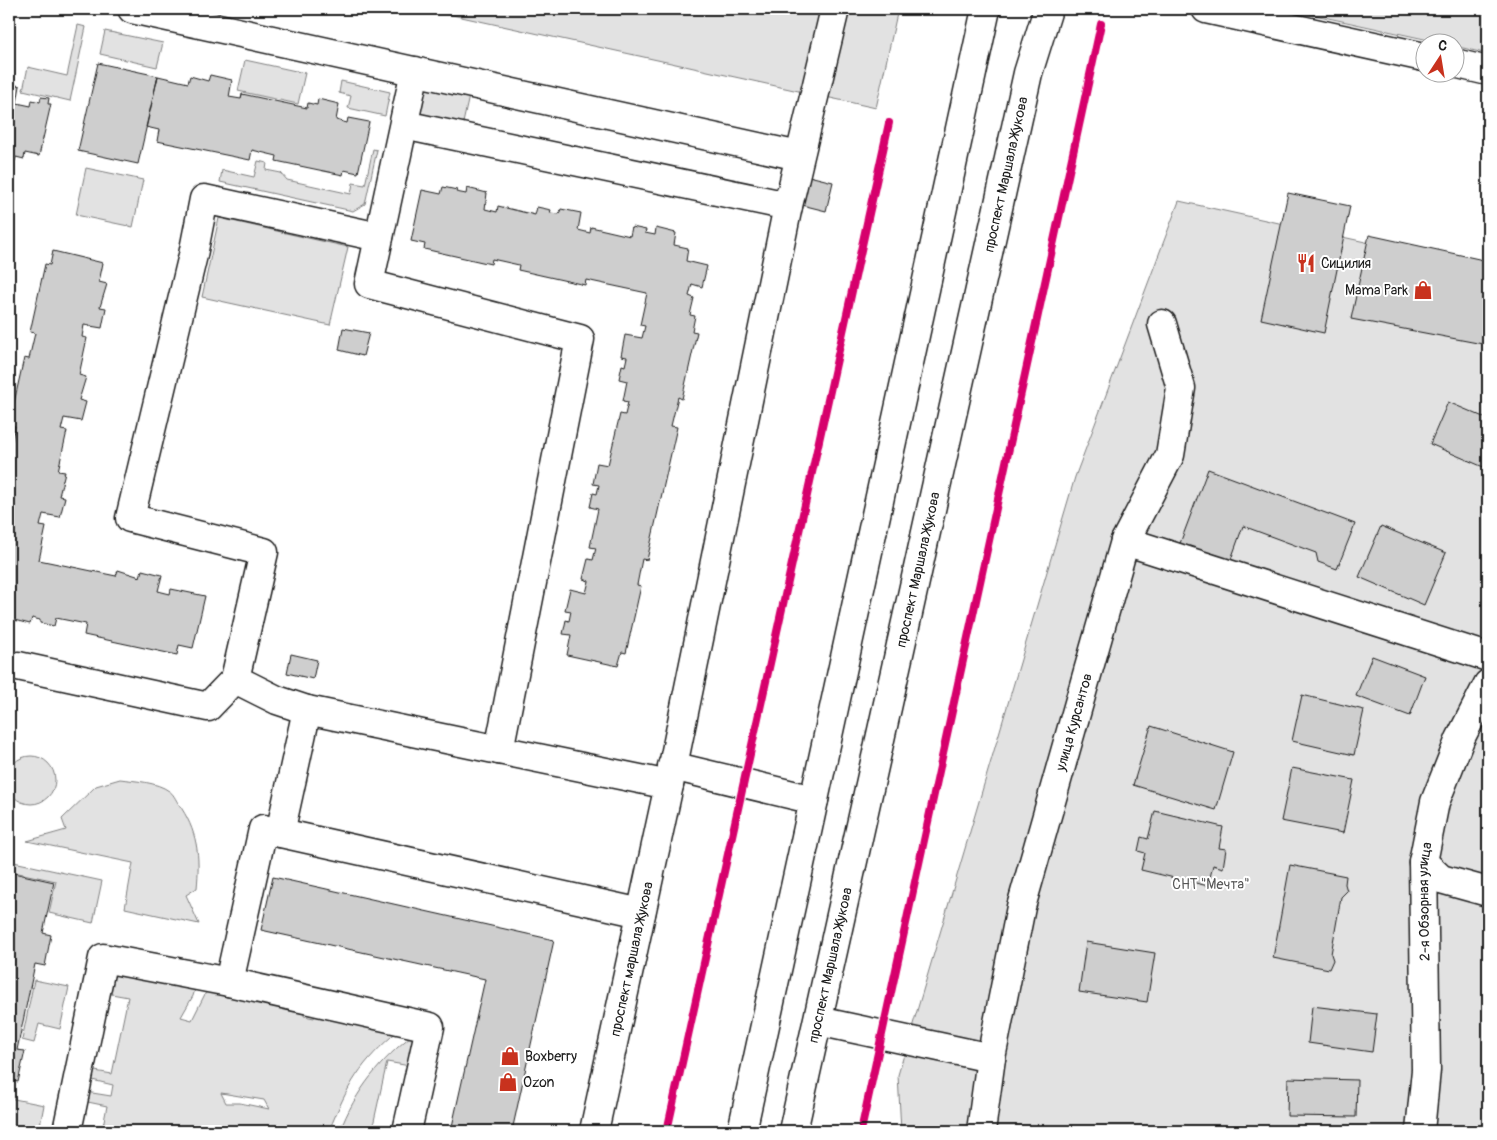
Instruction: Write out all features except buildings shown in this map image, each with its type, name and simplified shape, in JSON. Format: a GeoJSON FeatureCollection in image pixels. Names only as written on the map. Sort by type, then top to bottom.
{"type":"FeatureCollection","features":[{"type":"Feature","properties":{"kind":"street"},"geometry":{"type":"LineString","coordinates":[[132,9],[800,156]]}},
{"type":"Feature","properties":{"kind":"street","name":"проспект маршала Жукова"},"geometry":{"type":"LineString","coordinates":[[594,1131],[671,776],[788,206],[835,9]]}},
{"type":"Feature","properties":{"kind":"street"},"geometry":{"type":"LineString","coordinates":[[742,1131],[986,9]]}},
{"type":"Feature","properties":{"kind":"street","name":"проспект Маршала Жукова"},"geometry":{"type":"LineString","coordinates":[[793,1131],[1028,73],[1048,9]]}},
{"type":"Feature","properties":{"kind":"street"},"geometry":{"type":"LineString","coordinates":[[1206,9],[1414,55]]}},
{"type":"Feature","properties":{"kind":"street"},"geometry":{"type":"LineString","coordinates":[[1464,65],[1488,71]]}},
{"type":"Feature","properties":{"kind":"street"},"geometry":{"type":"LineString","coordinates":[[415,71],[369,284],[580,339],[499,750]]}},
{"type":"Feature","properties":{"kind":"street"},"geometry":{"type":"LineString","coordinates":[[404,125],[788,206]]}},
{"type":"Feature","properties":{"kind":"street"},"geometry":{"type":"LineString","coordinates":[[18,666],[208,707],[235,679],[264,552],[130,518],[193,255],[204,199],[379,237]]}},
{"type":"Feature","properties":{"kind":"street","name":"улица Курсантов"},"geometry":{"type":"LineString","coordinates":[[981,1131],[991,1058],[1021,907],[1126,541],[1170,455],[1181,388],[1162,324]]}},
{"type":"Feature","properties":{"kind":"street"},"geometry":{"type":"LineString","coordinates":[[1126,541],[1488,657]]}},
{"type":"Feature","properties":{"kind":"street"},"geometry":{"type":"LineString","coordinates":[[235,679],[277,700],[308,710],[499,750],[814,800]]}},
{"type":"Feature","properties":{"kind":"street","name":"2-я Обзорная улица"},"geometry":{"type":"LineString","coordinates":[[1420,1131],[1426,1070],[1423,862],[1435,802],[1460,739],[1488,684]]}},
{"type":"Feature","properties":{"kind":"street"},"geometry":{"type":"LineString","coordinates":[[280,833],[308,710]]}},
{"type":"Feature","properties":{"kind":"street"},"geometry":{"type":"LineString","coordinates":[[229,982],[263,829],[641,913]]}},
{"type":"Feature","properties":{"kind":"street"},"geometry":{"type":"LineString","coordinates":[[1423,862],[1441,879],[1488,892]]}},
{"type":"Feature","properties":{"kind":"street"},"geometry":{"type":"LineString","coordinates":[[67,1131],[103,958],[229,982],[430,1027],[407,1131]]}},
{"type":"Feature","properties":{"kind":"street"},"geometry":{"type":"LineString","coordinates":[[818,1021],[991,1058]]}},
{"type":"Feature","properties":{"kind":"green space"},"geometry":{"type":"Polygon","coordinates":[[[425,9],[898,9],[876,108],[425,9]]]}},
{"type":"Feature","properties":{"kind":"green space"},"geometry":{"type":"Polygon","coordinates":[[[1287,9],[1465,9],[1488,14],[1488,54],[1464,48],[1464,32],[1414,32],[1414,37],[1287,9]]]}},
{"type":"Feature","properties":{"kind":"green space"},"geometry":{"type":"Polygon","coordinates":[[[78,25],[86,27],[70,101],[23,90],[28,67],[67,76],[78,25]]]}},
{"type":"Feature","properties":{"kind":"green space"},"geometry":{"type":"Polygon","coordinates":[[[105,31],[163,43],[157,67],[100,54],[105,31]]]}},
{"type":"Feature","properties":{"kind":"green space"},"geometry":{"type":"Polygon","coordinates":[[[245,60],[305,73],[298,104],[238,91],[245,60]]]}},
{"type":"Feature","properties":{"kind":"green space"},"geometry":{"type":"Polygon","coordinates":[[[341,81],[390,92],[385,116],[348,108],[351,96],[339,93],[341,81]]]}},
{"type":"Feature","properties":{"kind":"green space"},"geometry":{"type":"Polygon","coordinates":[[[421,85],[469,96],[463,123],[415,113],[421,85]]]}},
{"type":"Feature","properties":{"kind":"green space"},"geometry":{"type":"Polygon","coordinates":[[[373,149],[377,150],[365,204],[353,211],[220,182],[222,170],[254,177],[258,161],[267,163],[266,170],[281,173],[287,180],[351,194],[353,183],[365,185],[373,149]]]}},
{"type":"Feature","properties":{"kind":"green space"},"geometry":{"type":"Polygon","coordinates":[[[86,168],[143,180],[133,227],[76,215],[86,168]]]}},
{"type":"Feature","properties":{"kind":"green space","name":"СНТ \"Мечта\""},"geometry":{"type":"Polygon","coordinates":[[[1179,201],[1488,269],[1488,1131],[901,1131],[898,1075],[1075,477],[1179,201]]]}},
{"type":"Feature","properties":{"kind":"green space"},"geometry":{"type":"Polygon","coordinates":[[[219,218],[348,247],[330,325],[202,297],[219,218]]]}},
{"type":"Feature","properties":{"kind":"green space"},"geometry":{"type":"Polygon","coordinates":[[[26,756],[36,756],[48,763],[55,775],[55,785],[48,797],[36,804],[26,804],[18,800],[11,793],[7,785],[7,775],[11,767],[18,760],[26,756]]]}},
{"type":"Feature","properties":{"kind":"green space"},"geometry":{"type":"Polygon","coordinates":[[[120,779],[146,782],[164,788],[172,793],[185,813],[194,834],[198,854],[197,888],[186,895],[199,924],[125,908],[133,863],[27,841],[66,830],[62,819],[96,786],[120,779]]]}},
{"type":"Feature","properties":{"kind":"green space"},"geometry":{"type":"Polygon","coordinates":[[[9,861],[102,881],[93,923],[49,913],[56,881],[9,871],[9,861]]]}},
{"type":"Feature","properties":{"kind":"green space"},"geometry":{"type":"Polygon","coordinates":[[[119,971],[196,986],[193,996],[181,1017],[192,1020],[208,988],[305,1009],[304,1016],[314,1018],[316,1011],[399,1030],[374,1053],[356,1075],[342,1100],[329,1131],[102,1131],[107,1106],[83,1101],[86,1092],[111,1096],[113,1085],[88,1079],[89,1070],[112,1074],[128,997],[106,993],[111,977],[119,971]],[[221,1093],[226,1103],[240,1103],[269,1109],[264,1100],[221,1093]]]}},
{"type":"Feature","properties":{"kind":"green space"},"geometry":{"type":"Polygon","coordinates":[[[34,980],[69,987],[60,1029],[39,1024],[34,1043],[22,1040],[34,980]]]}},
{"type":"Feature","properties":{"kind":"green space"},"geometry":{"type":"Polygon","coordinates":[[[415,1033],[410,1066],[387,1062],[372,1130],[374,1131],[340,1131],[353,1102],[370,1077],[391,1054],[415,1033]]]}},
{"type":"Feature","properties":{"kind":"green space"},"geometry":{"type":"Polygon","coordinates":[[[9,1098],[44,1105],[39,1131],[9,1131],[9,1098]]]}},
{"type":"Feature","properties":{"kind":"cycle path"},"geometry":{"type":"LineString","coordinates":[[861,1131],[1101,24]]}},
{"type":"Feature","properties":{"kind":"cycle path"},"geometry":{"type":"LineString","coordinates":[[667,1131],[889,123]]}},
{"type":"Feature","properties":{"kind":"place","name":"Сицилия"},"geometry":{"type":"Point","coordinates":[1306,263]}},
{"type":"Feature","properties":{"kind":"place","name":"Mama Park"},"geometry":{"type":"Point","coordinates":[1423,290]}},
{"type":"Feature","properties":{"kind":"place","name":"Boxberry"},"geometry":{"type":"Point","coordinates":[510,1056]}},
{"type":"Feature","properties":{"kind":"place","name":"Ozon"},"geometry":{"type":"Point","coordinates":[508,1082]}}]}
